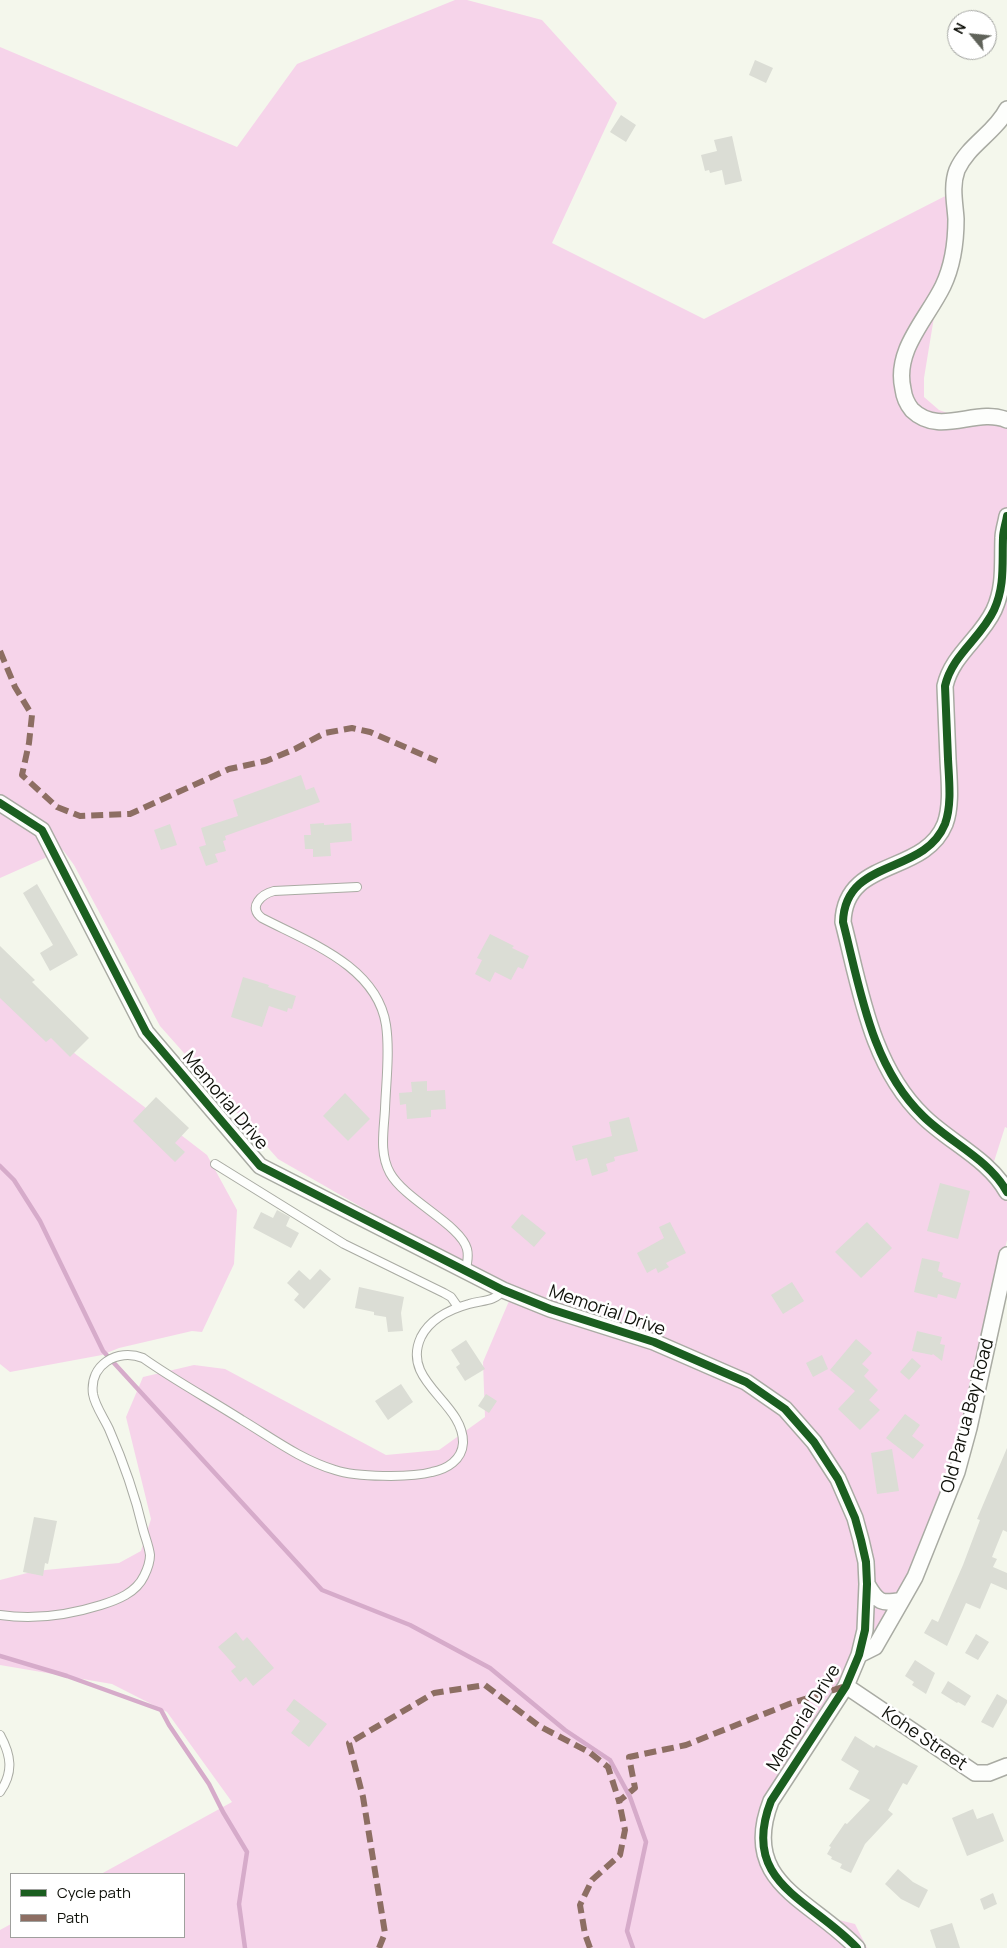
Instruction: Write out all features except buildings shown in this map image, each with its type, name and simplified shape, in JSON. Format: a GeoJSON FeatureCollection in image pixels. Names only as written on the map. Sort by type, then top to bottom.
{"type":"FeatureCollection","features":[{"type":"Feature","properties":{"kind":"street"},"geometry":{"type":"LineString","coordinates":[[1007,109],[1002,120],[968,152],[957,172],[954,189],[956,240],[952,262],[943,286],[914,334],[905,354],[900,373],[905,398],[911,409],[931,421],[942,422],[986,417],[1007,420]]}},
{"type":"Feature","properties":{"kind":"street"},"geometry":{"type":"LineString","coordinates":[[1007,516],[1003,537],[1003,580],[1000,596],[994,612],[956,660],[948,674],[945,686],[949,792],[948,814],[944,825],[932,844],[923,852],[864,879],[853,889],[847,899],[843,922],[866,1013],[894,1080],[920,1114],[936,1129],[982,1163],[1003,1184],[1007,1192]]}},
{"type":"Feature","properties":{"kind":"street","name":"Memorial Drive"},"geometry":{"type":"LineString","coordinates":[[0,803],[42,830],[146,1032],[260,1166],[502,1290],[550,1309],[672,1349],[746,1382],[785,1409],[814,1442],[838,1480],[855,1518],[861,1540],[866,1562],[867,1584],[865,1630],[858,1656],[846,1686],[772,1801],[765,1820],[762,1846],[768,1863],[781,1883],[857,1948]]}},
{"type":"Feature","properties":{"kind":"street","name":"Old Parua Bay Road"},"geometry":{"type":"LineString","coordinates":[[858,1656],[875,1647],[902,1600],[918,1567],[956,1472],[969,1428],[1007,1255]]}},
{"type":"Feature","properties":{"kind":"street"},"geometry":{"type":"LineString","coordinates":[[867,1584],[875,1598],[880,1602],[886,1603],[902,1600]]}},
{"type":"Feature","properties":{"kind":"street","name":"Kohe Street"},"geometry":{"type":"LineString","coordinates":[[846,1686],[975,1773],[988,1773],[1007,1766]]}},
{"type":"Feature","properties":{"kind":"lane"},"geometry":{"type":"LineString","coordinates":[[357,887],[274,890],[262,896],[255,908],[258,915],[262,918],[338,959],[356,973],[376,994],[384,1015],[387,1038],[383,1140],[386,1163],[400,1186],[464,1241],[468,1250],[466,1272]]}},
{"type":"Feature","properties":{"kind":"lane"},"geometry":{"type":"LineString","coordinates":[[215,1164],[344,1244],[451,1297],[458,1307]]}},
{"type":"Feature","properties":{"kind":"lane"},"geometry":{"type":"LineString","coordinates":[[0,1615],[35,1617],[58,1615],[114,1601],[128,1594],[139,1584],[146,1571],[150,1554],[141,1518],[118,1450],[93,1394],[93,1382],[96,1373],[106,1361],[123,1354],[143,1358],[319,1465],[338,1471],[367,1474],[407,1475],[430,1473],[446,1469],[452,1464],[460,1452],[463,1437],[461,1428],[454,1415],[420,1372],[417,1359],[420,1339],[429,1326],[458,1307],[495,1298],[502,1290]]}},
{"type":"Feature","properties":{"kind":"lane"},"geometry":{"type":"LineString","coordinates":[[0,1735],[8,1749],[10,1765],[7,1780],[0,1792]]}},
{"type":"Feature","properties":{"kind":"shaded area"},"geometry":{"type":"Polygon","coordinates":[[[455,0],[467,0],[542,20],[617,103],[552,243],[704,319],[961,188],[949,270],[934,317],[924,378],[924,397],[939,410],[975,423],[987,422],[1007,429],[1007,1128],[1005,1127],[991,1171],[1007,1202],[1007,1240],[957,1466],[900,1602],[757,1828],[799,1910],[855,1924],[867,1948],[0,1948],[0,1930],[10,1925],[10,1938],[185,1938],[185,1873],[103,1873],[232,1802],[167,1712],[112,1684],[0,1665],[0,1580],[35,1571],[119,1563],[141,1551],[151,1519],[126,1417],[143,1377],[194,1365],[225,1369],[386,1455],[439,1450],[485,1417],[483,1362],[512,1294],[278,1159],[160,1026],[74,865],[63,850],[0,878],[0,47],[237,147],[297,64],[455,0]]]}},
{"type":"Feature","properties":{"kind":"shaded area"},"geometry":{"type":"Polygon","coordinates":[[[0,996],[207,1155],[237,1210],[234,1264],[202,1332],[192,1331],[119,1348],[102,1355],[10,1372],[0,1364],[0,996]]]}},
{"type":"Feature","properties":{"kind":"waterway"},"geometry":{"type":"LineString","coordinates":[[0,1166],[14,1180],[40,1221],[103,1351],[322,1590],[410,1625],[490,1668],[565,1730],[610,1760],[630,1797],[646,1842],[627,1931],[633,1948]]}},
{"type":"Feature","properties":{"kind":"waterway"},"geometry":{"type":"LineString","coordinates":[[0,1656],[67,1676],[161,1710],[209,1784],[247,1852],[239,1904],[245,1948]]}},
{"type":"Feature","properties":{"kind":"marked path"},"geometry":{"type":"LineString","coordinates":[[0,651],[15,687],[32,715],[29,743],[22,775],[57,807],[80,816],[130,814],[229,769],[266,761],[295,749],[325,733],[352,728],[370,732],[437,761]]}},
{"type":"Feature","properties":{"kind":"marked path"},"geometry":{"type":"LineString","coordinates":[[379,1948],[385,1933],[363,1797],[349,1743],[434,1693],[485,1685],[539,1726],[589,1752],[608,1767],[619,1801],[635,1788],[629,1757],[686,1745],[789,1704],[846,1686]]}},
{"type":"Feature","properties":{"kind":"marked path"},"geometry":{"type":"LineString","coordinates":[[590,1948],[585,1934],[580,1905],[592,1880],[620,1855],[625,1830],[619,1801]]}},
{"type":"Feature","properties":{"kind":"cycle path"},"geometry":{"type":"LineString","coordinates":[[1007,516],[1003,535],[1003,566],[998,601],[982,629],[954,665],[945,686],[950,792],[949,809],[945,824],[935,840],[920,852],[871,876],[857,887],[847,901],[843,922],[870,1025],[879,1050],[891,1074],[905,1096],[923,1116],[979,1160],[999,1180],[1007,1192]]}},
{"type":"Feature","properties":{"kind":"cycle path"},"geometry":{"type":"LineString","coordinates":[[0,803],[42,830],[146,1032],[260,1166],[503,1290],[550,1309],[654,1342],[746,1382],[785,1409],[814,1442],[838,1479],[855,1518],[861,1540],[866,1562],[867,1584],[865,1630],[859,1655],[846,1686],[771,1801],[764,1829],[764,1852],[772,1871],[785,1887],[857,1948]]}}]}
